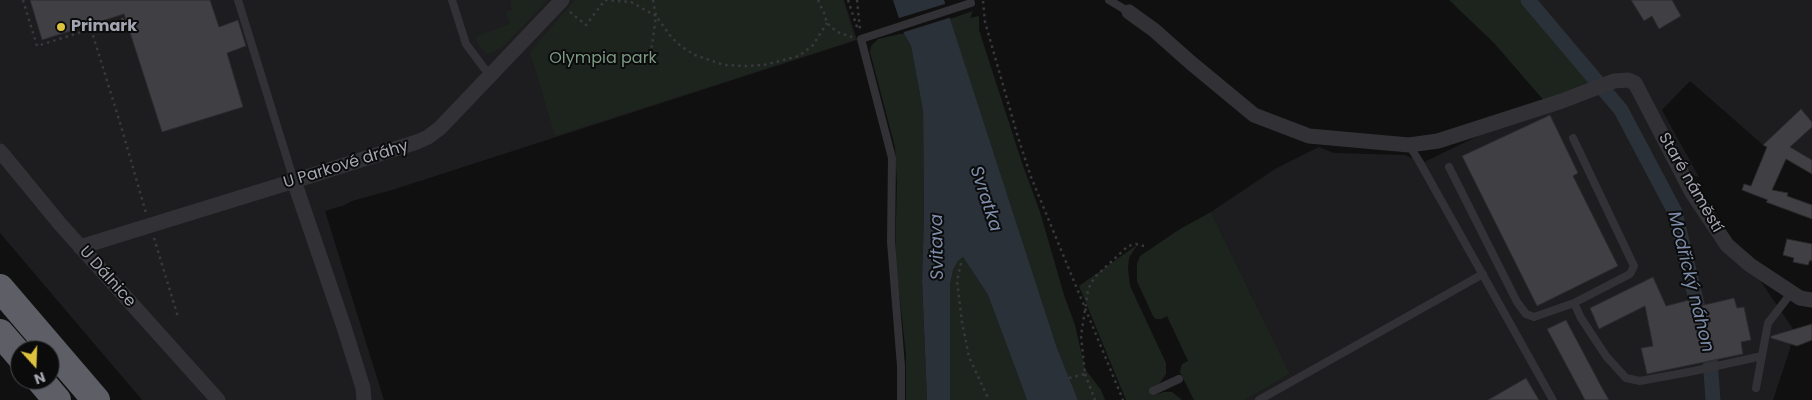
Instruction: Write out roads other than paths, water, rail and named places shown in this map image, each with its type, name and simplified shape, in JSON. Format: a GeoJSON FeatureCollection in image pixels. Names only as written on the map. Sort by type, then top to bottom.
{"type":"FeatureCollection","features":[{"type":"Feature","properties":{"kind":"highway"},"geometry":{"type":"LineString","coordinates":[[0,288],[96,400]]}},
{"type":"Feature","properties":{"kind":"highway"},"geometry":{"type":"LineString","coordinates":[[0,333],[10,344]]}},
{"type":"Feature","properties":{"kind":"highway"},"geometry":{"type":"LineString","coordinates":[[48,390],[57,400]]}},
{"type":"Feature","properties":{"kind":"street","name":"U Parkové dráhy"},"geometry":{"type":"LineString","coordinates":[[80,247],[294,181],[428,137],[440,128],[561,1]]}},
{"type":"Feature","properties":{"kind":"street","name":"Staré náměstí"},"geometry":{"type":"LineString","coordinates":[[1129,12],[1154,30],[1254,115],[1309,136],[1409,145],[1438,141],[1577,96],[1614,81],[1628,80],[1635,83],[1691,190],[1726,245],[1750,265],[1800,298],[1812,300]]}},
{"type":"Feature","properties":{"kind":"street","name":"U Dálnice"},"geometry":{"type":"LineString","coordinates":[[0,152],[80,247],[218,400]]}},
{"type":"Feature","properties":{"kind":"street"},"geometry":{"type":"LineString","coordinates":[[294,181],[344,327],[363,388],[364,400]]}},
{"type":"Feature","properties":{"kind":"lane"},"geometry":{"type":"LineString","coordinates":[[238,0],[294,181]]}},
{"type":"Feature","properties":{"kind":"lane"},"geometry":{"type":"LineString","coordinates":[[452,0],[466,44],[490,76]]}},
{"type":"Feature","properties":{"kind":"lane"},"geometry":{"type":"LineString","coordinates":[[1109,0],[1129,12]]}},
{"type":"Feature","properties":{"kind":"lane"},"geometry":{"type":"LineString","coordinates":[[901,400],[902,366],[891,242],[892,158],[861,38],[971,3]]}},
{"type":"Feature","properties":{"kind":"lane"},"geometry":{"type":"LineString","coordinates":[[1449,167],[1517,302],[1526,314],[1534,317],[1574,303],[1630,274],[1634,266],[1573,138]]}},
{"type":"Feature","properties":{"kind":"lane"},"geometry":{"type":"LineString","coordinates":[[1409,145],[1553,400]]}},
{"type":"Feature","properties":{"kind":"lane"},"geometry":{"type":"LineString","coordinates":[[1259,400],[1483,274]]}},
{"type":"Feature","properties":{"kind":"lane"},"geometry":{"type":"LineString","coordinates":[[1756,388],[1768,323],[1792,292]]}},
{"type":"Feature","properties":{"kind":"lane"},"geometry":{"type":"LineString","coordinates":[[1574,303],[1581,318],[1606,356],[1626,378],[1640,381],[1762,356]]}},
{"type":"Feature","properties":{"kind":"lane"},"geometry":{"type":"LineString","coordinates":[[1153,391],[1179,379]]}},
{"type":"Feature","properties":{"kind":"water"},"geometry":{"type":"Polygon","coordinates":[[[893,0],[944,0],[1057,348],[1078,400],[1027,400],[988,295],[963,257],[958,261],[953,270],[950,285],[950,400],[927,400],[922,281],[924,213],[923,111],[911,46],[904,34],[893,0]]]}},
{"type":"Feature","properties":{"kind":"waterway","name":"Modřický náhon"},"geometry":{"type":"LineString","coordinates":[[1528,0],[1621,110],[1675,212],[1710,358],[1713,400]]}},
{"type":"Feature","properties":{"kind":"place","name":"Primark"},"geometry":{"type":"Point","coordinates":[61,27]}},
{"type":"Feature","properties":{"kind":"park label","name":"Olympia park"},"geometry":{"type":"Point","coordinates":[603,59]}},
{"type":"Feature","properties":{"kind":"water label","name":"Svratka"},"geometry":{"type":"Point","coordinates":[985,199]}},
{"type":"Feature","properties":{"kind":"water label","name":"Svitava"},"geometry":{"type":"Point","coordinates":[938,247]}}]}
